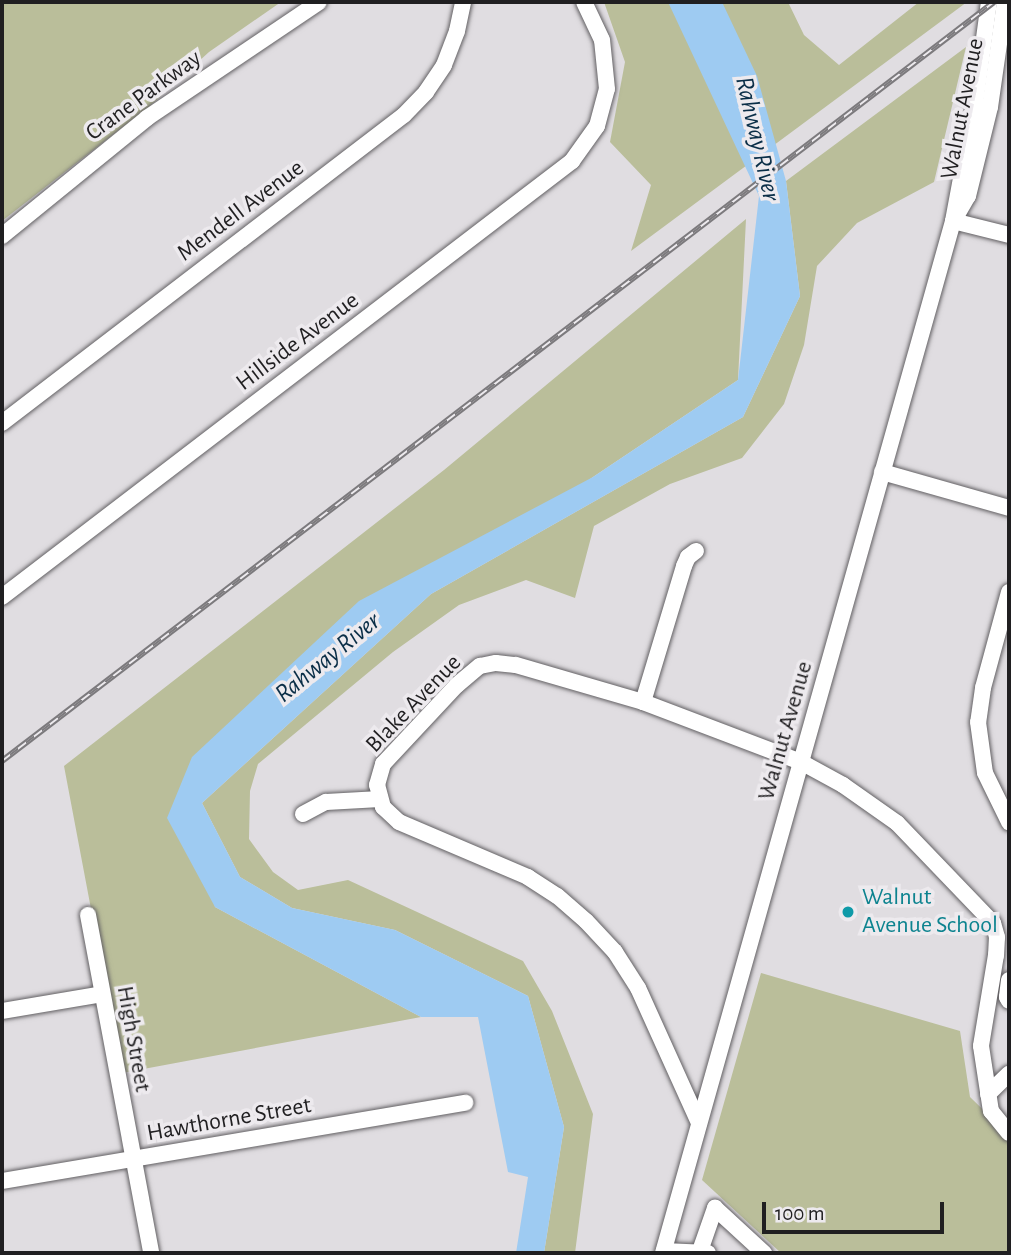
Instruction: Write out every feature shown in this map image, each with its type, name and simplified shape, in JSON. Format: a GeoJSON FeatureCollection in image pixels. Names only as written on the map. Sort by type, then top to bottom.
{"type":"FeatureCollection","features":[{"type":"Feature","properties":{"kind":"street","name":"Crane Parkway"},"geometry":{"type":"LineString","coordinates":[[2,236],[129,132],[318,2]]}},
{"type":"Feature","properties":{"kind":"street","name":"Mendell Avenue"},"geometry":{"type":"LineString","coordinates":[[2,423],[404,115],[426,92],[443,65],[457,31],[463,2]]}},
{"type":"Feature","properties":{"kind":"street","name":"Hillside Avenue"},"geometry":{"type":"LineString","coordinates":[[2,597],[564,168],[586,143],[604,107],[607,89],[604,53],[597,27],[584,2]]}},
{"type":"Feature","properties":{"kind":"street","name":"Walnut Avenue"},"geometry":{"type":"LineString","coordinates":[[663,1252],[953,222],[975,104],[989,2]]}},
{"type":"Feature","properties":{"kind":"street","name":"Walnut Avenue"},"geometry":{"type":"LineString","coordinates":[[953,222],[968,196],[987,120],[1005,2]]}},
{"type":"Feature","properties":{"kind":"street"},"geometry":{"type":"LineString","coordinates":[[953,222],[1009,235]]}},
{"type":"Feature","properties":{"kind":"street"},"geometry":{"type":"LineString","coordinates":[[882,472],[1009,508]]}},
{"type":"Feature","properties":{"kind":"street"},"geometry":{"type":"LineString","coordinates":[[643,702],[684,566],[688,557],[696,551]]}},
{"type":"Feature","properties":{"kind":"street"},"geometry":{"type":"LineString","coordinates":[[1009,592],[983,688],[978,722],[985,773],[1009,822]]}},
{"type":"Feature","properties":{"kind":"street","name":"Blake Avenue"},"geometry":{"type":"LineString","coordinates":[[380,799],[378,777],[383,764],[457,685],[480,666],[496,663],[516,665],[643,702],[801,762],[853,791],[897,823],[988,918],[996,942]]}},
{"type":"Feature","properties":{"kind":"street"},"geometry":{"type":"LineString","coordinates":[[303,814],[326,802],[380,799],[389,814],[399,822],[528,877],[557,896],[586,921],[615,952],[638,988],[699,1123]]}},
{"type":"Feature","properties":{"kind":"street","name":"High Street"},"geometry":{"type":"LineString","coordinates":[[88,915],[151,1253]]}},
{"type":"Feature","properties":{"kind":"street"},"geometry":{"type":"LineString","coordinates":[[996,942],[1009,954]]}},
{"type":"Feature","properties":{"kind":"street"},"geometry":{"type":"LineString","coordinates":[[996,942],[981,1046],[990,1111],[1009,1133]]}},
{"type":"Feature","properties":{"kind":"street"},"geometry":{"type":"LineString","coordinates":[[1009,980],[1009,1001]]}},
{"type":"Feature","properties":{"kind":"street"},"geometry":{"type":"LineString","coordinates":[[2,1011],[102,994]]}},
{"type":"Feature","properties":{"kind":"street"},"geometry":{"type":"LineString","coordinates":[[988,1094],[1009,1074]]}},
{"type":"Feature","properties":{"kind":"street","name":"Hawthorne Street"},"geometry":{"type":"LineString","coordinates":[[2,1181],[465,1103]]}},
{"type":"Feature","properties":{"kind":"street"},"geometry":{"type":"LineString","coordinates":[[663,1252],[704,1252],[715,1208],[764,1253]]}},
{"type":"Feature","properties":{"kind":"green space"},"geometry":{"type":"Polygon","coordinates":[[[2,2],[281,2],[209,52],[151,105],[2,221],[2,2]]]}},
{"type":"Feature","properties":{"kind":"green space"},"geometry":{"type":"Polygon","coordinates":[[[604,2],[788,2],[804,35],[839,65],[919,2],[967,2],[631,251],[651,185],[610,142],[625,62],[604,2]]]}},
{"type":"Feature","properties":{"kind":"green space"},"geometry":{"type":"Polygon","coordinates":[[[966,47],[934,182],[857,223],[817,266],[804,345],[784,404],[742,458],[670,484],[594,526],[575,598],[526,580],[459,605],[393,652],[258,764],[250,791],[249,839],[273,872],[298,890],[348,880],[523,961],[552,1011],[593,1114],[575,1253],[544,1253],[564,1127],[528,996],[395,930],[292,908],[240,877],[202,803],[431,594],[743,417],[800,296],[786,181],[966,47]]]}},
{"type":"Feature","properties":{"kind":"green space"},"geometry":{"type":"Polygon","coordinates":[[[746,219],[738,380],[593,477],[192,758],[215,907],[421,1017],[122,1073],[64,766],[444,470],[746,219]]]}},
{"type":"Feature","properties":{"kind":"green space"},"geometry":{"type":"Polygon","coordinates":[[[761,973],[960,1031],[970,1097],[1009,1135],[1009,1253],[781,1253],[702,1180],[761,973]]]}},
{"type":"Feature","properties":{"kind":"water","name":"Rahway River"},"geometry":{"type":"Polygon","coordinates":[[[668,2],[722,2],[757,76],[786,181],[800,296],[743,417],[431,594],[202,803],[240,877],[292,908],[395,930],[528,996],[564,1127],[544,1253],[516,1253],[528,1177],[508,1172],[478,1017],[421,1017],[215,907],[167,818],[192,757],[359,601],[593,477],[738,380],[759,196],[668,2]]]}},
{"type":"Feature","properties":{"kind":"railway"},"geometry":{"type":"LineString","coordinates":[[2,761],[994,2]]}},
{"type":"Feature","properties":{"kind":"place","name":"Walnut Avenue School"},"geometry":{"type":"Point","coordinates":[848,912]}}]}
